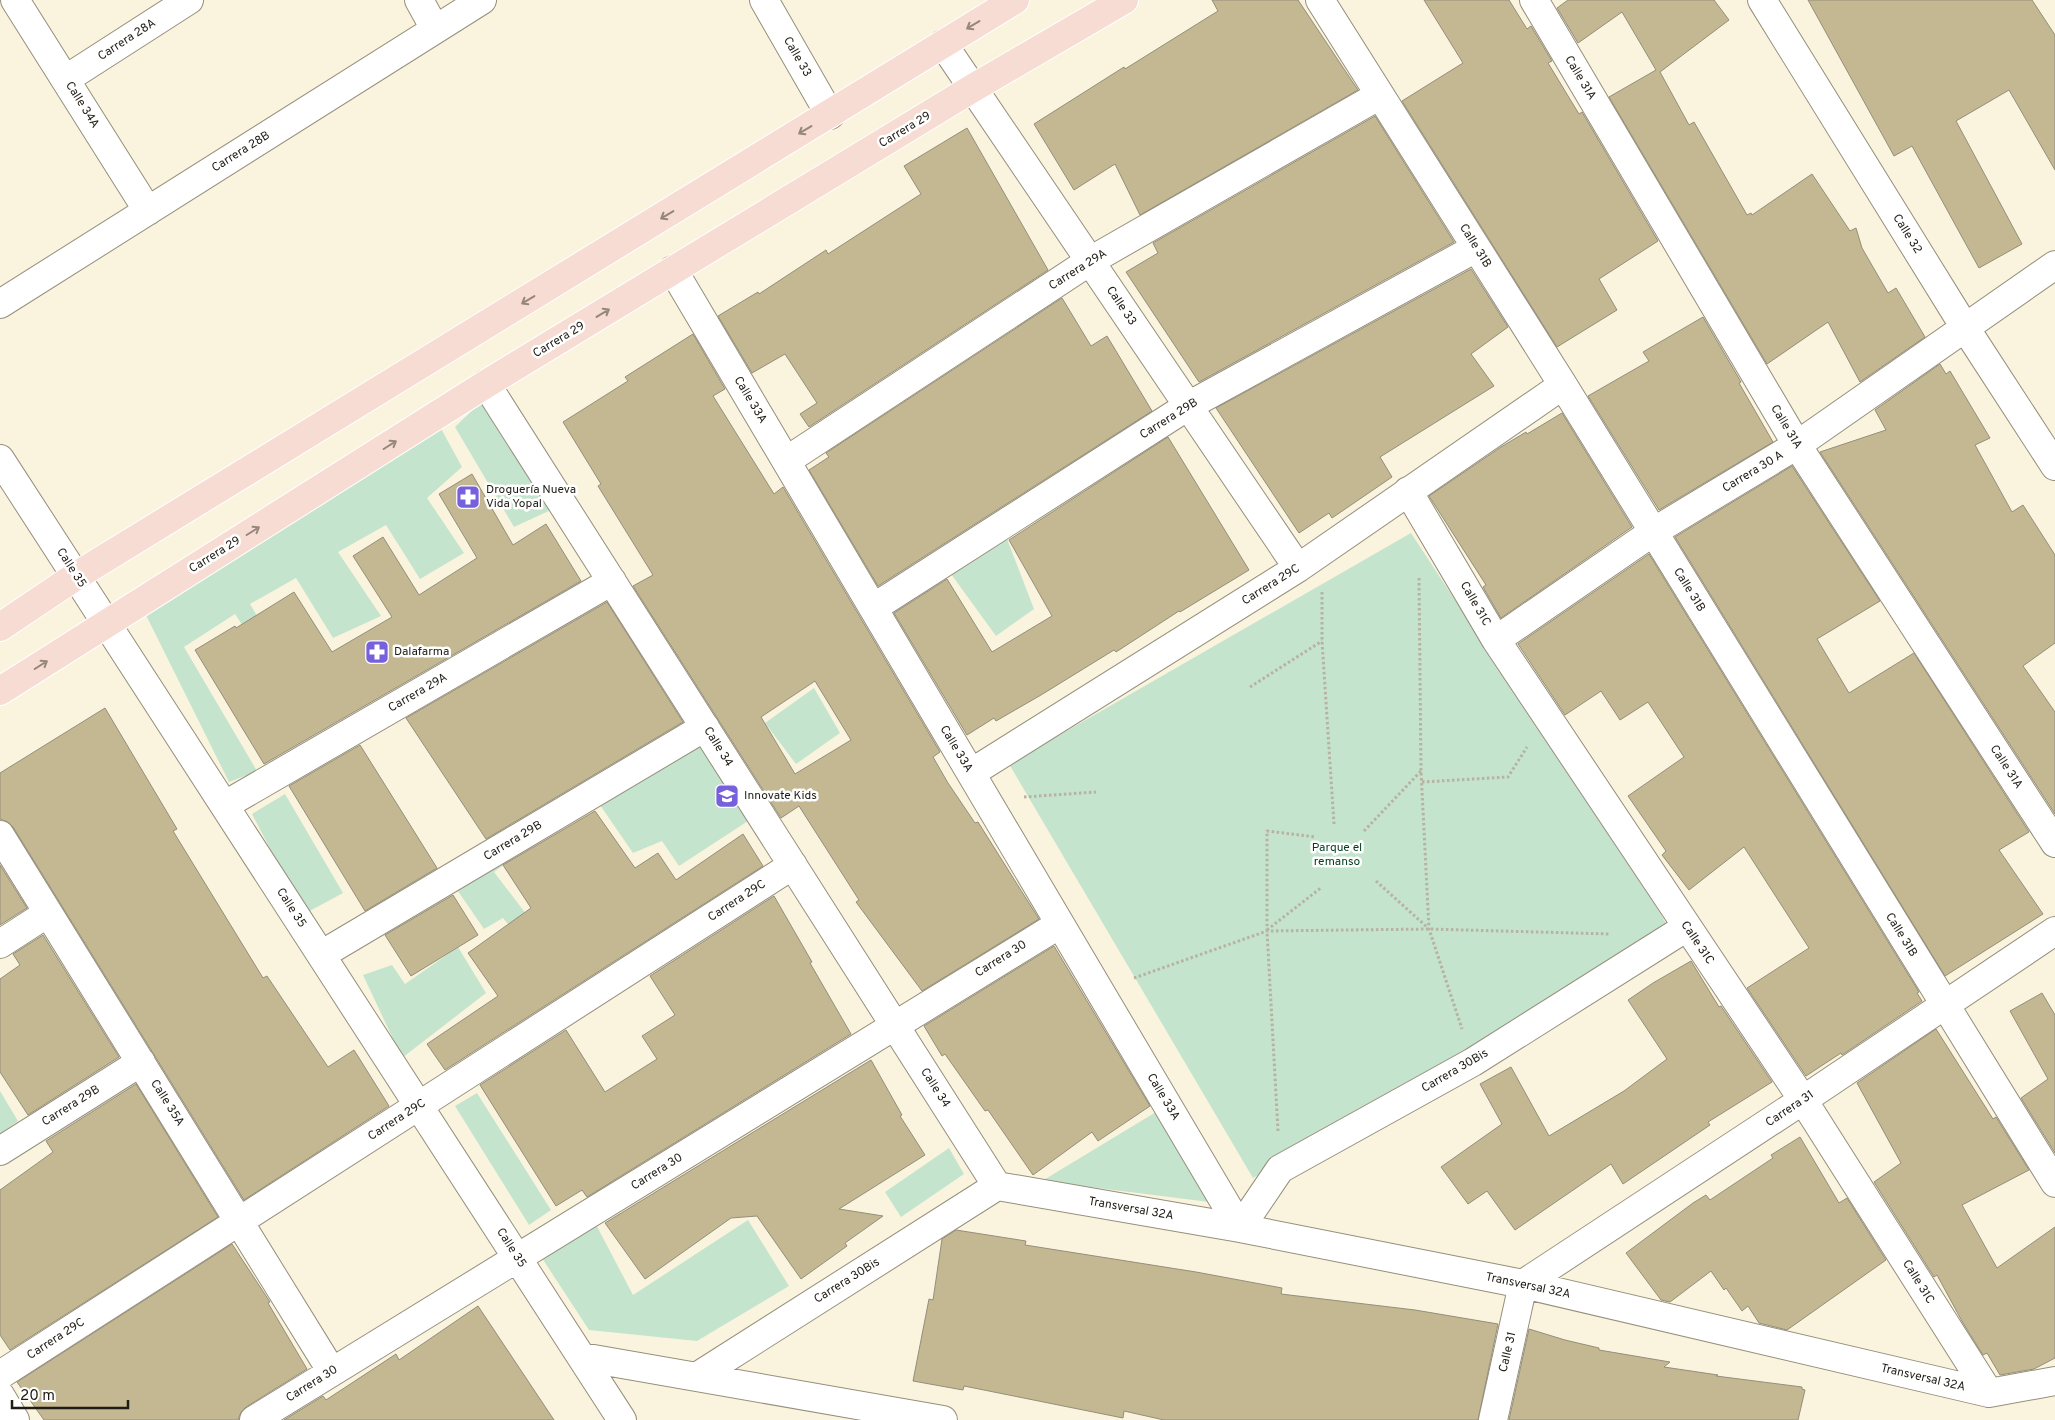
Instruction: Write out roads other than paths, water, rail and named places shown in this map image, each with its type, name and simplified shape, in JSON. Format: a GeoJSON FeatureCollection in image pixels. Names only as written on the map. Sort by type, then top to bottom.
{"type":"FeatureCollection","features":[{"type":"Feature","properties":{"kind":"main road"},"geometry":{"type":"LineString","coordinates":[[0,627],[76,576],[1015,0]]}},
{"type":"Feature","properties":{"kind":"main road","name":"Carrera 29"},"geometry":{"type":"LineString","coordinates":[[0,691],[486,384],[973,88],[1124,0]]}},
{"type":"Feature","properties":{"kind":"street","name":"Calle 34A"},"geometry":{"type":"LineString","coordinates":[[15,0],[148,211]]}},
{"type":"Feature","properties":{"kind":"street","name":"Carrera 28A"},"geometry":{"type":"LineString","coordinates":[[66,79],[189,0]]}},
{"type":"Feature","properties":{"kind":"street"},"geometry":{"type":"LineString","coordinates":[[419,0],[435,30]]}},
{"type":"Feature","properties":{"kind":"street","name":"Carrera 28B"},"geometry":{"type":"LineString","coordinates":[[0,304],[482,0]]}},
{"type":"Feature","properties":{"kind":"street","name":"Calle 33"},"geometry":{"type":"LineString","coordinates":[[764,0],[830,115]]}},
{"type":"Feature","properties":{"kind":"street","name":"Calle 31B"},"geometry":{"type":"LineString","coordinates":[[1320,0],[1563,384],[2055,1183]]}},
{"type":"Feature","properties":{"kind":"street","name":"Calle 31A"},"geometry":{"type":"LineString","coordinates":[[1534,0],[1797,445],[2055,843]]}},
{"type":"Feature","properties":{"kind":"street","name":"Calle 32"},"geometry":{"type":"LineString","coordinates":[[1762,0],[1964,326],[2055,466]]}},
{"type":"Feature","properties":{"kind":"street","name":"Calle 33"},"geometry":{"type":"LineString","coordinates":[[943,44],[1298,568]]}},
{"type":"Feature","properties":{"kind":"street","name":"Carrera 29A"},"geometry":{"type":"LineString","coordinates":[[786,461],[1090,261],[1380,95]]}},
{"type":"Feature","properties":{"kind":"street","name":"Carrera 29B"},"geometry":{"type":"LineString","coordinates":[[873,608],[1188,406],[1476,248]]}},
{"type":"Feature","properties":{"kind":"street","name":"Carrera 30 A"},"geometry":{"type":"LineString","coordinates":[[1496,640],[1653,532],[1797,445],[1964,326],[2055,265]]}},
{"type":"Feature","properties":{"kind":"street","name":"Calle 33A"},"geometry":{"type":"LineString","coordinates":[[673,270],[1240,1228]]}},
{"type":"Feature","properties":{"kind":"street","name":"Calle 34"},"geometry":{"type":"LineString","coordinates":[[486,384],[997,1186]]}},
{"type":"Feature","properties":{"kind":"street","name":"Carrera 29C"},"geometry":{"type":"LineString","coordinates":[[971,773],[1298,568],[1563,384]]}},
{"type":"Feature","properties":{"kind":"street","name":"Calle 35"},"geometry":{"type":"LineString","coordinates":[[0,459],[622,1420]]}},
{"type":"Feature","properties":{"kind":"street","name":"Calle 31C"},"geometry":{"type":"LineString","coordinates":[[1408,491],[1496,640],[1803,1100],[1989,1394]]}},
{"type":"Feature","properties":{"kind":"street","name":"Carrera 29A"},"geometry":{"type":"LineString","coordinates":[[225,805],[612,581]]}},
{"type":"Feature","properties":{"kind":"street","name":"Carrera 29B"},"geometry":{"type":"LineString","coordinates":[[322,954],[705,727]]}},
{"type":"Feature","properties":{"kind":"street","name":"Calle 35A"},"geometry":{"type":"LineString","coordinates":[[0,835],[332,1372]]}},
{"type":"Feature","properties":{"kind":"street","name":"Carrera 29C"},"geometry":{"type":"LineString","coordinates":[[0,1375],[793,865]]}},
{"type":"Feature","properties":{"kind":"street"},"geometry":{"type":"LineString","coordinates":[[0,944],[48,913]]}},
{"type":"Feature","properties":{"kind":"street","name":"Carrera 30"},"geometry":{"type":"LineString","coordinates":[[254,1420],[1060,924]]}},
{"type":"Feature","properties":{"kind":"street","name":"Carrera 30Bis"},"geometry":{"type":"LineString","coordinates":[[1240,1228],[1280,1169],[1473,1062],[1687,927]]}},
{"type":"Feature","properties":{"kind":"street","name":"Carrera 31"},"geometry":{"type":"LineString","coordinates":[[1523,1284],[2055,932]]}},
{"type":"Feature","properties":{"kind":"street","name":"Carrera 29B"},"geometry":{"type":"LineString","coordinates":[[0,1151],[141,1062]]}},
{"type":"Feature","properties":{"kind":"street","name":"Carrera 30Bis"},"geometry":{"type":"LineString","coordinates":[[698,1376],[997,1186]]}},
{"type":"Feature","properties":{"kind":"street","name":"Transversal 32A"},"geometry":{"type":"LineString","coordinates":[[997,1186],[1240,1228],[1523,1284],[1989,1394],[2055,1381]]}},
{"type":"Feature","properties":{"kind":"street","name":"Calle 31"},"geometry":{"type":"LineString","coordinates":[[1493,1420],[1523,1284]]}},
{"type":"Feature","properties":{"kind":"street"},"geometry":{"type":"LineString","coordinates":[[582,1357],[943,1420]]}},
{"type":"Feature","properties":{"kind":"street"},"geometry":{"type":"LineString","coordinates":[[0,1395],[16,1420]]}},
{"type":"Feature","properties":{"kind":"place","name":"Droguería Nueva Vida Yopal"},"geometry":{"type":"Point","coordinates":[468,497]}},
{"type":"Feature","properties":{"kind":"place","name":"Dalafarma"},"geometry":{"type":"Point","coordinates":[377,652]}},
{"type":"Feature","properties":{"kind":"place","name":"Innovate Kids"},"geometry":{"type":"Point","coordinates":[727,796]}},
{"type":"Feature","properties":{"kind":"park label","name":"Parque el remanso"},"geometry":{"type":"Point","coordinates":[1337,855]}}]}
